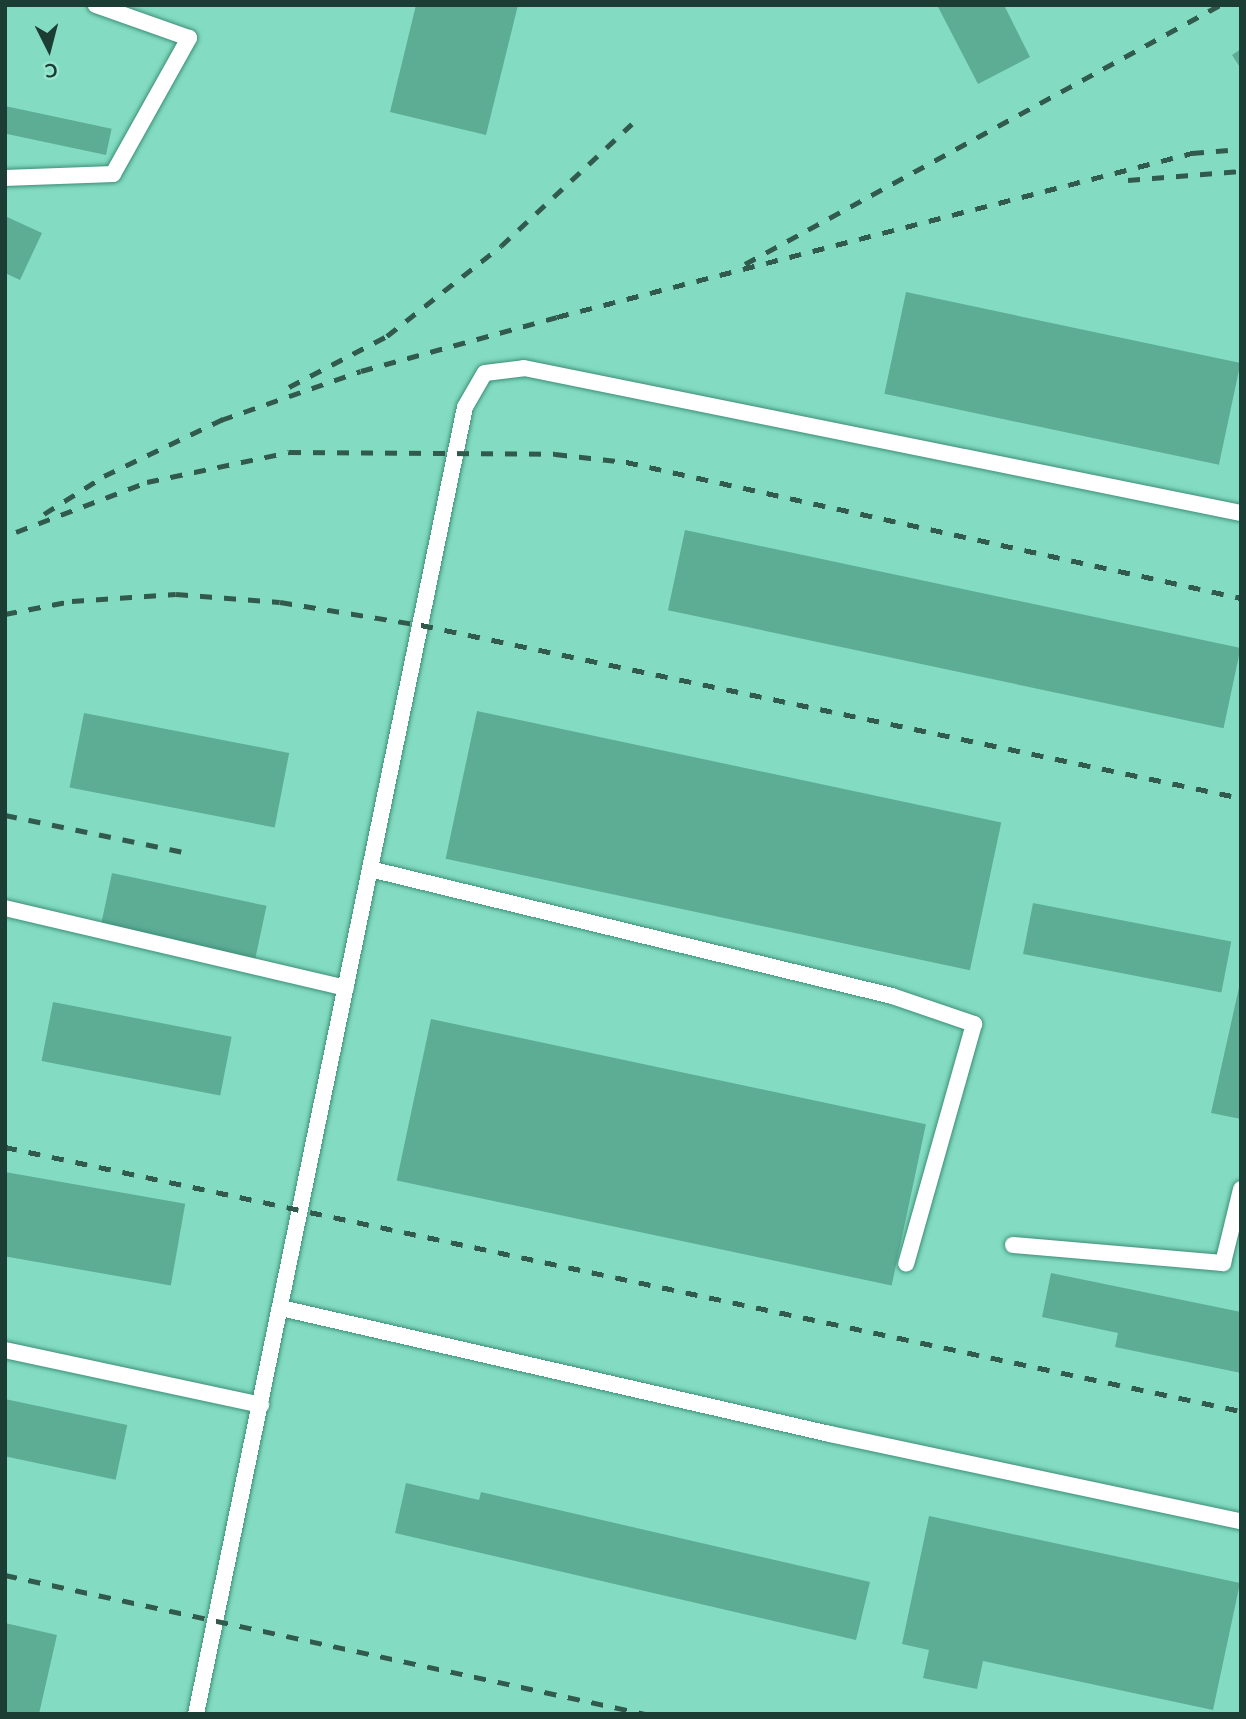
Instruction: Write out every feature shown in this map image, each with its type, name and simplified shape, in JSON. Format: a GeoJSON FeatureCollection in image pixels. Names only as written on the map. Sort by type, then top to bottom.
{"type":"FeatureCollection","features":[{"type":"Feature","properties":{"kind":"lane"},"geometry":{"type":"LineString","coordinates":[[5,178],[113,174],[189,38],[96,5]]}},
{"type":"Feature","properties":{"kind":"lane"},"geometry":{"type":"LineString","coordinates":[[196,1714],[465,407],[485,373],[524,368],[1241,513]]}},
{"type":"Feature","properties":{"kind":"lane"},"geometry":{"type":"LineString","coordinates":[[370,869],[892,996],[974,1024],[906,1264]]}},
{"type":"Feature","properties":{"kind":"lane"},"geometry":{"type":"LineString","coordinates":[[5,908],[346,988]]}},
{"type":"Feature","properties":{"kind":"lane"},"geometry":{"type":"LineString","coordinates":[[1013,1245],[1223,1264],[1241,1189]]}},
{"type":"Feature","properties":{"kind":"lane"},"geometry":{"type":"LineString","coordinates":[[281,1308],[830,1434],[1241,1521]]}},
{"type":"Feature","properties":{"kind":"lane"},"geometry":{"type":"LineString","coordinates":[[5,1350],[261,1405]]}},
{"type":"Feature","properties":{"kind":"shaded area"},"geometry":{"type":"Polygon","coordinates":[[[5,5],[1241,5],[1241,1714],[5,1714],[5,5]]]}},
{"type":"Feature","properties":{"kind":"building"},"geometry":{"type":"Polygon","coordinates":[[[416,5],[518,5],[486,135],[390,112],[416,5]]]}},
{"type":"Feature","properties":{"kind":"building"},"geometry":{"type":"Polygon","coordinates":[[[937,5],[1004,5],[1030,57],[978,84],[937,5]]]}},
{"type":"Feature","properties":{"kind":"building"},"geometry":{"type":"Polygon","coordinates":[[[1241,49],[1241,69],[1232,55],[1241,49]]]}},
{"type":"Feature","properties":{"kind":"building"},"geometry":{"type":"Polygon","coordinates":[[[5,106],[112,129],[106,155],[5,134],[5,106]]]}},
{"type":"Feature","properties":{"kind":"building"},"geometry":{"type":"Polygon","coordinates":[[[5,216],[42,233],[20,280],[5,273],[5,216]]]}},
{"type":"Feature","properties":{"kind":"building"},"geometry":{"type":"Polygon","coordinates":[[[906,292],[1241,363],[1219,465],[884,394],[906,292]]]}},
{"type":"Feature","properties":{"kind":"building"},"geometry":{"type":"Polygon","coordinates":[[[685,530],[1241,648],[1224,728],[668,610],[685,530]]]}},
{"type":"Feature","properties":{"kind":"building"},"geometry":{"type":"Polygon","coordinates":[[[477,711],[1001,822],[970,970],[446,859],[477,711]]]}},
{"type":"Feature","properties":{"kind":"building"},"geometry":{"type":"Polygon","coordinates":[[[84,713],[289,753],[275,827],[69,788],[84,713]]]}},
{"type":"Feature","properties":{"kind":"building"},"geometry":{"type":"Polygon","coordinates":[[[112,873],[267,906],[255,962],[100,929],[112,873]]]}},
{"type":"Feature","properties":{"kind":"building"},"geometry":{"type":"Polygon","coordinates":[[[1033,903],[1231,942],[1221,993],[1023,954],[1033,903]]]}},
{"type":"Feature","properties":{"kind":"building"},"geometry":{"type":"Polygon","coordinates":[[[1241,983],[1241,1119],[1211,1113],[1241,983]]]}},
{"type":"Feature","properties":{"kind":"building"},"geometry":{"type":"Polygon","coordinates":[[[53,1002],[232,1037],[220,1096],[42,1061],[53,1002]]]}},
{"type":"Feature","properties":{"kind":"building"},"geometry":{"type":"Polygon","coordinates":[[[431,1019],[926,1124],[892,1286],[397,1180],[431,1019]]]}},
{"type":"Feature","properties":{"kind":"building"},"geometry":{"type":"Polygon","coordinates":[[[5,1172],[185,1204],[171,1286],[5,1256],[5,1172]]]}},
{"type":"Feature","properties":{"kind":"building"},"geometry":{"type":"Polygon","coordinates":[[[1051,1273],[1241,1312],[1241,1373],[1115,1347],[1118,1333],[1042,1317],[1051,1273]]]}},
{"type":"Feature","properties":{"kind":"building"},"geometry":{"type":"Polygon","coordinates":[[[5,1399],[127,1425],[116,1480],[5,1456],[5,1399]]]}},
{"type":"Feature","properties":{"kind":"building"},"geometry":{"type":"Polygon","coordinates":[[[406,1483],[479,1500],[481,1492],[870,1582],[856,1640],[395,1533],[406,1483]]]}},
{"type":"Feature","properties":{"kind":"building"},"geometry":{"type":"Polygon","coordinates":[[[929,1516],[1240,1583],[1213,1710],[983,1661],[977,1689],[923,1678],[929,1650],[902,1644],[929,1516]]]}},
{"type":"Feature","properties":{"kind":"building"},"geometry":{"type":"Polygon","coordinates":[[[5,1623],[57,1635],[39,1714],[5,1714],[5,1623]]]}},
{"type":"Feature","properties":{"kind":"railway"},"geometry":{"type":"LineString","coordinates":[[745,264],[1220,5]]}},
{"type":"Feature","properties":{"kind":"railway"},"geometry":{"type":"LineString","coordinates":[[289,387],[387,336],[501,246],[632,124]]}},
{"type":"Feature","properties":{"kind":"railway"},"geometry":{"type":"LineString","coordinates":[[221,420],[361,371],[557,317],[1192,153],[1241,149]]}},
{"type":"Feature","properties":{"kind":"railway"},"geometry":{"type":"LineString","coordinates":[[1128,180],[1241,171]]}},
{"type":"Feature","properties":{"kind":"railway"},"geometry":{"type":"LineString","coordinates":[[44,514],[104,476],[229,416]]}},
{"type":"Feature","properties":{"kind":"railway"},"geometry":{"type":"LineString","coordinates":[[16,532],[147,482],[289,452],[555,454],[626,462],[1241,598]]}},
{"type":"Feature","properties":{"kind":"railway"},"geometry":{"type":"LineString","coordinates":[[5,614],[72,601],[176,594],[280,602],[421,625],[1241,798]]}},
{"type":"Feature","properties":{"kind":"railway"},"geometry":{"type":"LineString","coordinates":[[5,815],[193,854]]}},
{"type":"Feature","properties":{"kind":"railway"},"geometry":{"type":"LineString","coordinates":[[5,1147],[1241,1411]]}},
{"type":"Feature","properties":{"kind":"railway"},"geometry":{"type":"LineString","coordinates":[[5,1575],[646,1714]]}}]}
